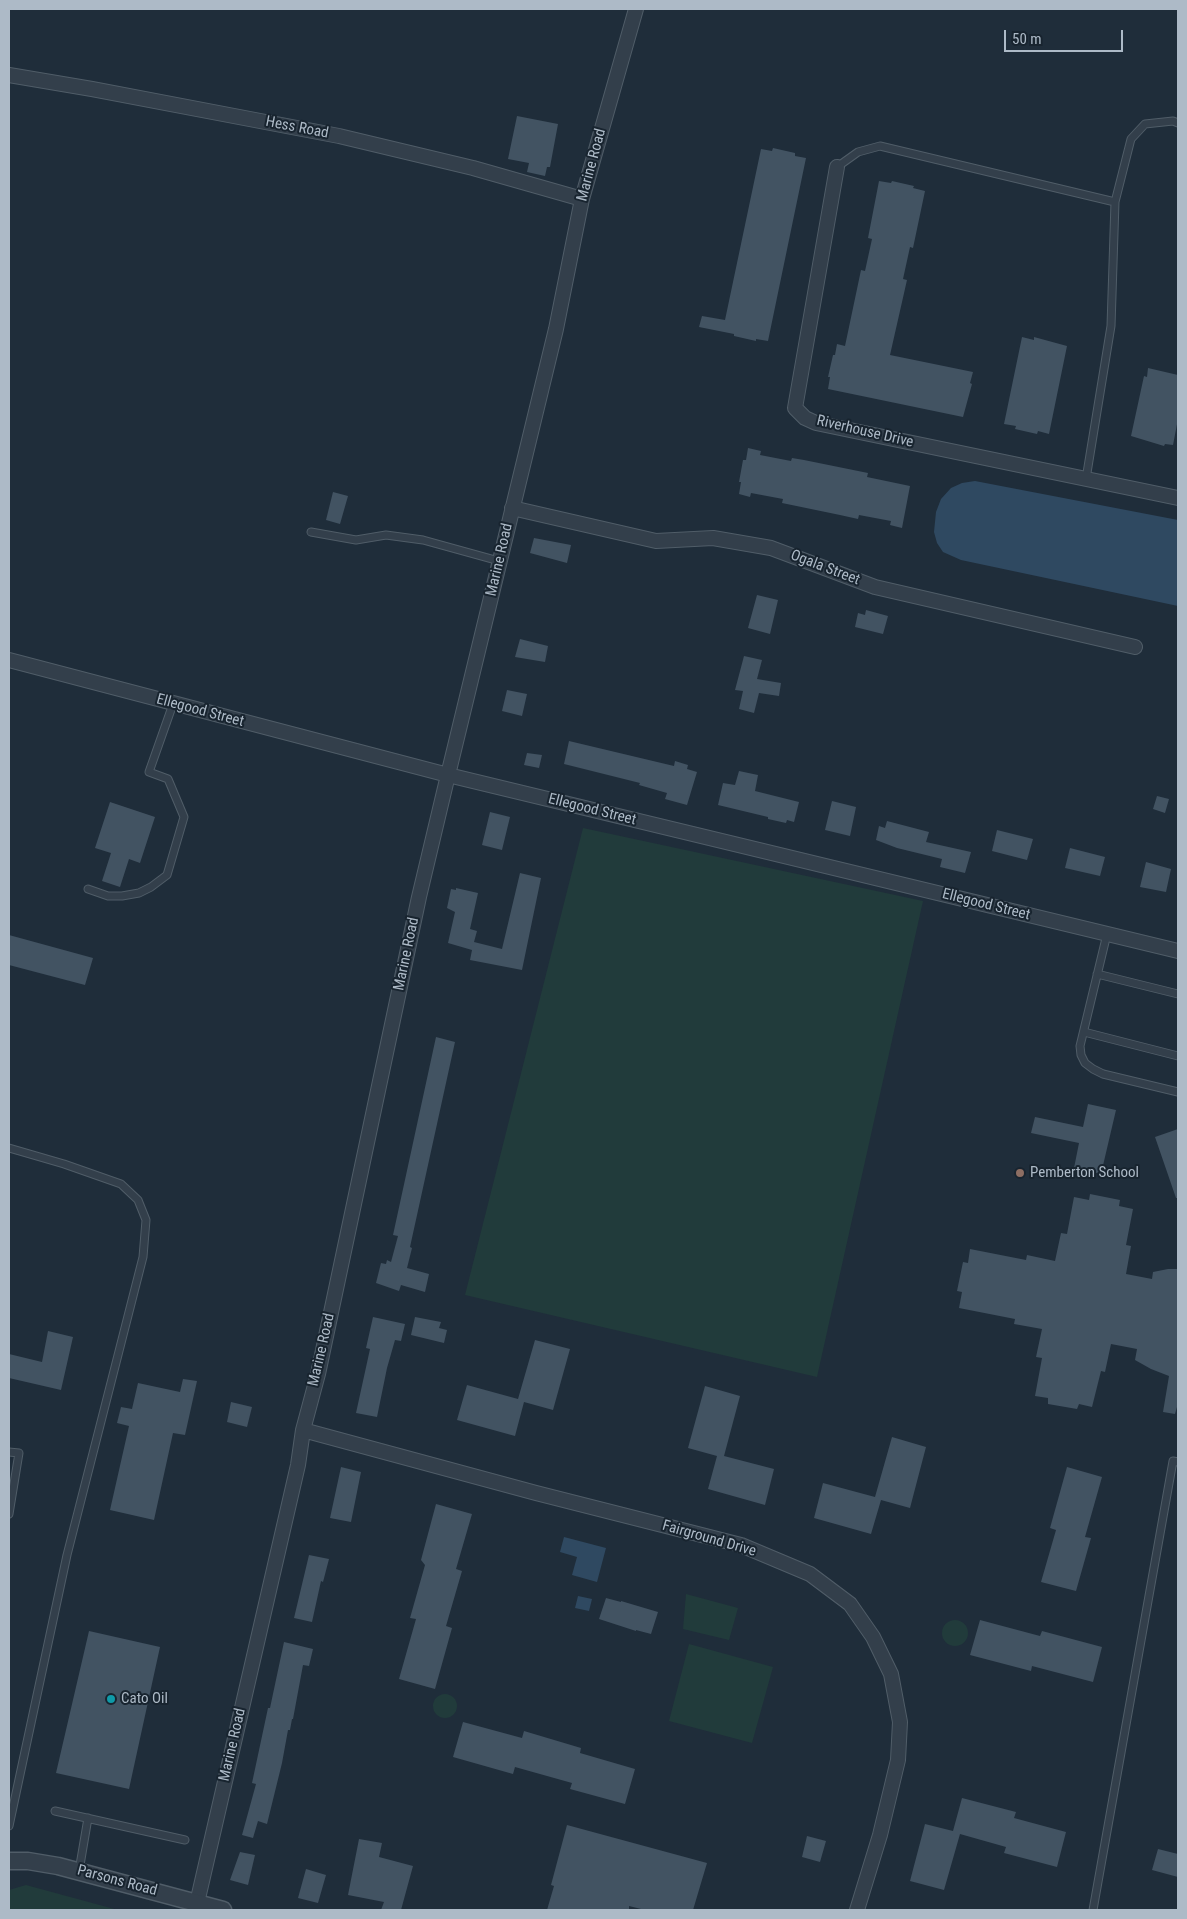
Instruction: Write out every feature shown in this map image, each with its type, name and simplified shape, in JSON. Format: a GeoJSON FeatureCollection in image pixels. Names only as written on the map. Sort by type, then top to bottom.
{"type":"FeatureCollection","features":[{"type":"Feature","properties":{"kind":"street","name":"Marine Road"},"geometry":{"type":"LineString","coordinates":[[197,1904],[298,1465],[303,1430],[320,1365],[419,897],[556,329],[582,199],[636,9]]}},
{"type":"Feature","properties":{"kind":"street","name":"Hess Road"},"geometry":{"type":"LineString","coordinates":[[9,75],[338,136],[473,168],[582,199]]}},
{"type":"Feature","properties":{"kind":"street","name":"Riverhouse Drive"},"geometry":{"type":"LineString","coordinates":[[837,167],[795,408],[805,418],[816,423],[1178,498]]}},
{"type":"Feature","properties":{"kind":"street","name":"Ogala Street"},"geometry":{"type":"LineString","coordinates":[[512,508],[656,541],[713,538],[771,548],[875,587],[1135,648]]}},
{"type":"Feature","properties":{"kind":"street","name":"Ellegood Street"},"geometry":{"type":"LineString","coordinates":[[9,660],[448,775],[1178,951]]}},
{"type":"Feature","properties":{"kind":"street","name":"Fairground Drive"},"geometry":{"type":"LineString","coordinates":[[303,1430],[536,1493],[741,1545],[810,1574],[850,1604],[872,1637],[891,1674],[900,1722],[898,1760],[880,1835],[857,1910]]}},
{"type":"Feature","properties":{"kind":"street","name":"Parsons Road"},"geometry":{"type":"LineString","coordinates":[[9,1861],[28,1861],[79,1871],[223,1910]]}},
{"type":"Feature","properties":{"kind":"lane"},"geometry":{"type":"LineString","coordinates":[[1086,479],[1111,326],[1115,202],[1131,139],[1145,124],[1178,122]]}},
{"type":"Feature","properties":{"kind":"lane"},"geometry":{"type":"LineString","coordinates":[[837,167],[858,152],[880,146],[1115,202]]}},
{"type":"Feature","properties":{"kind":"lane"},"geometry":{"type":"LineString","coordinates":[[311,532],[356,540],[386,534],[423,540],[499,561]]}},
{"type":"Feature","properties":{"kind":"lane"},"geometry":{"type":"LineString","coordinates":[[88,889],[108,896],[122,896],[145,890],[160,882],[167,875],[184,817],[168,779],[149,772],[173,704]]}},
{"type":"Feature","properties":{"kind":"lane"},"geometry":{"type":"LineString","coordinates":[[1107,934],[1080,1046],[1082,1055],[1086,1063],[1104,1074],[1178,1092]]}},
{"type":"Feature","properties":{"kind":"lane"},"geometry":{"type":"LineString","coordinates":[[1097,974],[1178,994]]}},
{"type":"Feature","properties":{"kind":"lane"},"geometry":{"type":"LineString","coordinates":[[1084,1032],[1178,1056]]}},
{"type":"Feature","properties":{"kind":"lane"},"geometry":{"type":"LineString","coordinates":[[9,1148],[64,1164],[121,1184],[138,1200],[146,1220],[144,1257],[67,1555],[9,1826]]}},
{"type":"Feature","properties":{"kind":"lane"},"geometry":{"type":"LineString","coordinates":[[9,1452],[19,1453],[9,1514]]}},
{"type":"Feature","properties":{"kind":"lane"},"geometry":{"type":"LineString","coordinates":[[1093,1910],[1174,1461],[1178,1462]]}},
{"type":"Feature","properties":{"kind":"lane"},"geometry":{"type":"LineString","coordinates":[[55,1810],[185,1840]]}},
{"type":"Feature","properties":{"kind":"lane"},"geometry":{"type":"LineString","coordinates":[[79,1871],[88,1818]]}},
{"type":"Feature","properties":{"kind":"green space"},"geometry":{"type":"Polygon","coordinates":[[[583,828],[923,901],[817,1377],[465,1295],[583,828]]]}},
{"type":"Feature","properties":{"kind":"green space"},"geometry":{"type":"Polygon","coordinates":[[[686,1594],[738,1608],[729,1640],[683,1629],[686,1594]]]}},
{"type":"Feature","properties":{"kind":"green space"},"geometry":{"type":"Polygon","coordinates":[[[955,1620],[964,1624],[968,1633],[964,1642],[955,1646],[946,1642],[942,1633],[946,1624],[955,1620]]]}},
{"type":"Feature","properties":{"kind":"green space"},"geometry":{"type":"Polygon","coordinates":[[[689,1644],[773,1667],[752,1743],[669,1721],[689,1644]]]}},
{"type":"Feature","properties":{"kind":"green space"},"geometry":{"type":"Polygon","coordinates":[[[445,1694],[454,1697],[457,1706],[454,1715],[445,1718],[436,1715],[433,1706],[436,1697],[445,1694]]]}},
{"type":"Feature","properties":{"kind":"green space"},"geometry":{"type":"Polygon","coordinates":[[[26,1885],[118,1910],[9,1910],[9,1890],[26,1885]]]}},
{"type":"Feature","properties":{"kind":"water"},"geometry":{"type":"Polygon","coordinates":[[[975,481],[1178,520],[1178,606],[961,560],[943,552],[937,543],[934,532],[936,512],[941,499],[951,488],[962,483],[975,481]]]}},
{"type":"Feature","properties":{"kind":"water"},"geometry":{"type":"Polygon","coordinates":[[[564,1537],[606,1548],[597,1582],[572,1575],[577,1557],[560,1552],[564,1537]]]}},
{"type":"Feature","properties":{"kind":"water"},"geometry":{"type":"Polygon","coordinates":[[[578,1596],[592,1599],[589,1611],[575,1608],[578,1596]]]}},
{"type":"Feature","properties":{"kind":"building"},"geometry":{"type":"Polygon","coordinates":[[[517,116],[558,124],[550,167],[547,167],[545,176],[527,172],[529,163],[508,159],[517,116]]]}},
{"type":"Feature","properties":{"kind":"building"},"geometry":{"type":"Polygon","coordinates":[[[773,148],[795,153],[795,156],[806,158],[768,341],[756,339],[756,341],[734,336],[734,334],[699,327],[702,316],[725,320],[761,149],[772,151],[773,148]]]}},
{"type":"Feature","properties":{"kind":"building"},"geometry":{"type":"Polygon","coordinates":[[[879,181],[891,183],[892,181],[914,186],[913,188],[925,191],[913,248],[910,247],[903,279],[907,280],[890,355],[973,372],[970,383],[972,384],[963,417],[828,389],[830,377],[828,377],[833,355],[835,355],[837,344],[845,346],[861,270],[865,271],[872,239],[868,238],[879,181]]]}},
{"type":"Feature","properties":{"kind":"building"},"geometry":{"type":"Polygon","coordinates":[[[1022,337],[1034,340],[1034,337],[1067,346],[1049,434],[1038,431],[1037,434],[1015,429],[1016,426],[1004,424],[1022,337]]]}},
{"type":"Feature","properties":{"kind":"building"},"geometry":{"type":"Polygon","coordinates":[[[1148,368],[1178,375],[1178,419],[1173,445],[1165,444],[1164,446],[1131,436],[1144,376],[1147,377],[1148,368]]]}},
{"type":"Feature","properties":{"kind":"building"},"geometry":{"type":"Polygon","coordinates":[[[748,448],[761,451],[760,455],[791,461],[792,458],[868,473],[867,477],[910,486],[902,528],[890,525],[891,521],[859,515],[858,519],[782,503],[783,499],[751,493],[750,497],[739,494],[743,460],[746,460],[748,448]]]}},
{"type":"Feature","properties":{"kind":"building"},"geometry":{"type":"Polygon","coordinates":[[[333,492],[348,496],[340,524],[326,520],[333,492]]]}},
{"type":"Feature","properties":{"kind":"building"},"geometry":{"type":"Polygon","coordinates":[[[534,538],[571,545],[567,563],[530,553],[534,538]]]}},
{"type":"Feature","properties":{"kind":"building"},"geometry":{"type":"Polygon","coordinates":[[[757,595],[778,600],[770,634],[748,628],[757,595]]]}},
{"type":"Feature","properties":{"kind":"building"},"geometry":{"type":"Polygon","coordinates":[[[866,610],[888,616],[883,634],[855,627],[858,613],[865,615],[866,610]]]}},
{"type":"Feature","properties":{"kind":"building"},"geometry":{"type":"Polygon","coordinates":[[[520,639],[548,646],[545,662],[515,657],[520,639]]]}},
{"type":"Feature","properties":{"kind":"building"},"geometry":{"type":"Polygon","coordinates":[[[744,656],[762,660],[757,679],[781,683],[779,696],[759,693],[754,713],[739,709],[743,691],[735,690],[744,656]]]}},
{"type":"Feature","properties":{"kind":"building"},"geometry":{"type":"Polygon","coordinates":[[[507,690],[527,694],[522,716],[502,711],[507,690]]]}},
{"type":"Feature","properties":{"kind":"building"},"geometry":{"type":"Polygon","coordinates":[[[569,741],[674,766],[675,761],[688,765],[687,769],[697,772],[687,805],[665,799],[667,793],[639,785],[640,783],[564,764],[569,741]]]}},
{"type":"Feature","properties":{"kind":"building"},"geometry":{"type":"Polygon","coordinates":[[[527,753],[542,755],[539,768],[524,765],[527,753]]]}},
{"type":"Feature","properties":{"kind":"building"},"geometry":{"type":"Polygon","coordinates":[[[739,771],[758,775],[755,791],[799,802],[794,822],[787,820],[786,823],[768,819],[768,817],[718,805],[723,783],[735,785],[739,771]]]}},
{"type":"Feature","properties":{"kind":"building"},"geometry":{"type":"Polygon","coordinates":[[[1157,796],[1169,799],[1165,813],[1153,809],[1157,796]]]}},
{"type":"Feature","properties":{"kind":"building"},"geometry":{"type":"Polygon","coordinates":[[[832,801],[856,807],[850,836],[825,830],[832,801]]]}},
{"type":"Feature","properties":{"kind":"building"},"geometry":{"type":"Polygon","coordinates":[[[110,802],[155,817],[140,863],[129,859],[120,887],[102,881],[111,853],[95,848],[110,802]]]}},
{"type":"Feature","properties":{"kind":"building"},"geometry":{"type":"Polygon","coordinates":[[[490,812],[510,817],[502,850],[482,845],[490,812]]]}},
{"type":"Feature","properties":{"kind":"building"},"geometry":{"type":"Polygon","coordinates":[[[887,821],[929,832],[926,842],[971,852],[965,873],[940,867],[942,859],[897,848],[876,840],[879,826],[885,828],[887,821]]]}},
{"type":"Feature","properties":{"kind":"building"},"geometry":{"type":"Polygon","coordinates":[[[997,830],[1033,839],[1027,860],[992,851],[997,830]]]}},
{"type":"Feature","properties":{"kind":"building"},"geometry":{"type":"Polygon","coordinates":[[[1070,848],[1105,857],[1100,876],[1065,868],[1070,848]]]}},
{"type":"Feature","properties":{"kind":"building"},"geometry":{"type":"Polygon","coordinates":[[[1146,862],[1171,869],[1166,892],[1140,887],[1146,862]]]}},
{"type":"Feature","properties":{"kind":"building"},"geometry":{"type":"Polygon","coordinates":[[[520,873],[541,878],[522,970],[470,960],[472,950],[448,943],[455,912],[447,908],[451,889],[456,890],[456,888],[478,893],[470,929],[477,931],[474,942],[502,949],[520,873]]]}},
{"type":"Feature","properties":{"kind":"building"},"geometry":{"type":"Polygon","coordinates":[[[9,935],[93,958],[85,985],[9,965],[9,935]]]}},
{"type":"Feature","properties":{"kind":"building"},"geometry":{"type":"Polygon","coordinates":[[[436,1037],[455,1042],[407,1268],[429,1274],[425,1292],[401,1285],[399,1291],[376,1283],[381,1263],[386,1264],[387,1260],[391,1262],[398,1236],[393,1235],[436,1037]]]}},
{"type":"Feature","properties":{"kind":"building"},"geometry":{"type":"Polygon","coordinates":[[[1088,1104],[1116,1110],[1101,1174],[1074,1168],[1079,1143],[1031,1133],[1035,1117],[1083,1127],[1088,1104]]]}},
{"type":"Feature","properties":{"kind":"building"},"geometry":{"type":"Polygon","coordinates":[[[1178,1129],[1178,1198],[1176,1198],[1155,1137],[1178,1129]]]}},
{"type":"Feature","properties":{"kind":"building"},"geometry":{"type":"Polygon","coordinates":[[[1090,1194],[1120,1200],[1119,1206],[1133,1209],[1126,1245],[1131,1246],[1126,1274],[1152,1279],[1153,1272],[1178,1269],[1178,1408],[1175,1414],[1163,1412],[1169,1376],[1135,1360],[1137,1349],[1111,1344],[1105,1372],[1101,1371],[1092,1407],[1079,1404],[1077,1409],[1048,1404],[1048,1398],[1035,1396],[1042,1358],[1036,1357],[1042,1329],[1014,1324],[1015,1319],[959,1308],[962,1292],[957,1291],[963,1262],[968,1263],[970,1249],[1026,1260],[1027,1255],[1055,1261],[1061,1233],[1067,1234],[1074,1197],[1089,1200],[1090,1194]]]}},
{"type":"Feature","properties":{"kind":"building"},"geometry":{"type":"Polygon","coordinates":[[[373,1317],[405,1324],[401,1341],[395,1340],[377,1417],[356,1413],[370,1349],[366,1348],[373,1317]]]}},
{"type":"Feature","properties":{"kind":"building"},"geometry":{"type":"Polygon","coordinates":[[[415,1317],[441,1322],[439,1328],[447,1330],[444,1343],[411,1335],[415,1317]]]}},
{"type":"Feature","properties":{"kind":"building"},"geometry":{"type":"Polygon","coordinates":[[[48,1331],[73,1337],[61,1390],[9,1378],[9,1354],[42,1362],[48,1331]]]}},
{"type":"Feature","properties":{"kind":"building"},"geometry":{"type":"Polygon","coordinates":[[[535,1340],[570,1349],[553,1410],[524,1402],[515,1436],[457,1420],[467,1385],[518,1399],[535,1340]]]}},
{"type":"Feature","properties":{"kind":"building"},"geometry":{"type":"Polygon","coordinates":[[[183,1379],[197,1381],[185,1435],[173,1433],[154,1520],[110,1510],[129,1426],[117,1423],[121,1407],[132,1409],[138,1383],[180,1392],[183,1379]]]}},
{"type":"Feature","properties":{"kind":"building"},"geometry":{"type":"Polygon","coordinates":[[[705,1386],[740,1396],[724,1456],[774,1469],[765,1505],[708,1489],[717,1456],[688,1448],[705,1386]]]}},
{"type":"Feature","properties":{"kind":"building"},"geometry":{"type":"Polygon","coordinates":[[[231,1402],[252,1407],[247,1427],[227,1422],[231,1402]]]}},
{"type":"Feature","properties":{"kind":"building"},"geometry":{"type":"Polygon","coordinates":[[[892,1437],[926,1447],[910,1508],[881,1500],[871,1534],[814,1518],[823,1483],[875,1497],[892,1437]]]}},
{"type":"Feature","properties":{"kind":"building"},"geometry":{"type":"Polygon","coordinates":[[[341,1467],[361,1472],[351,1522],[330,1518],[341,1467]]]}},
{"type":"Feature","properties":{"kind":"building"},"geometry":{"type":"Polygon","coordinates":[[[1067,1467],[1102,1477],[1085,1537],[1091,1538],[1076,1591],[1041,1582],[1056,1530],[1050,1528],[1067,1467]]]}},
{"type":"Feature","properties":{"kind":"building"},"geometry":{"type":"Polygon","coordinates":[[[436,1504],[472,1514],[456,1569],[462,1571],[446,1626],[452,1628],[435,1689],[399,1679],[416,1619],[410,1618],[425,1565],[421,1560],[436,1504]]]}},
{"type":"Feature","properties":{"kind":"building"},"geometry":{"type":"Polygon","coordinates":[[[309,1555],[329,1559],[323,1582],[321,1581],[312,1622],[294,1618],[309,1555]]]}},
{"type":"Feature","properties":{"kind":"building"},"geometry":{"type":"Polygon","coordinates":[[[606,1598],[658,1612],[651,1634],[599,1619],[606,1598]]]}},
{"type":"Feature","properties":{"kind":"building"},"geometry":{"type":"Polygon","coordinates":[[[980,1620],[1040,1636],[1042,1631],[1102,1647],[1093,1682],[1032,1666],[1031,1671],[970,1655],[980,1620]]]}},
{"type":"Feature","properties":{"kind":"building","name":"Cato Oil"},"geometry":{"type":"Polygon","coordinates":[[[89,1631],[160,1647],[129,1789],[56,1773],[89,1631]]]}},
{"type":"Feature","properties":{"kind":"building"},"geometry":{"type":"Polygon","coordinates":[[[284,1642],[313,1649],[309,1666],[303,1665],[293,1719],[290,1730],[288,1730],[267,1824],[258,1821],[253,1838],[242,1835],[256,1784],[252,1783],[284,1642]]]}},
{"type":"Feature","properties":{"kind":"building"},"geometry":{"type":"Polygon","coordinates":[[[463,1722],[522,1738],[524,1731],[581,1748],[580,1753],[635,1769],[625,1804],[570,1789],[572,1783],[515,1767],[513,1774],[453,1757],[463,1722]]]}},
{"type":"Feature","properties":{"kind":"building"},"geometry":{"type":"Polygon","coordinates":[[[962,1798],[1016,1812],[1014,1818],[1066,1832],[1057,1867],[1004,1853],[1006,1847],[960,1834],[944,1890],[910,1881],[925,1824],[953,1831],[962,1798]]]}},
{"type":"Feature","properties":{"kind":"building"},"geometry":{"type":"Polygon","coordinates":[[[567,1825],[707,1863],[693,1910],[645,1910],[629,1906],[629,1910],[547,1910],[554,1886],[551,1885],[567,1825]]]}},
{"type":"Feature","properties":{"kind":"building"},"geometry":{"type":"Polygon","coordinates":[[[807,1836],[826,1841],[820,1862],[802,1857],[807,1836]]]}},
{"type":"Feature","properties":{"kind":"building"},"geometry":{"type":"Polygon","coordinates":[[[359,1839],[382,1843],[379,1857],[413,1866],[401,1910],[381,1910],[384,1902],[348,1895],[359,1839]]]}},
{"type":"Feature","properties":{"kind":"building"},"geometry":{"type":"Polygon","coordinates":[[[1158,1849],[1178,1854],[1178,1877],[1152,1870],[1158,1849]]]}},
{"type":"Feature","properties":{"kind":"building"},"geometry":{"type":"Polygon","coordinates":[[[240,1852],[255,1855],[248,1885],[230,1880],[240,1852]]]}},
{"type":"Feature","properties":{"kind":"building"},"geometry":{"type":"Polygon","coordinates":[[[306,1869],[326,1875],[318,1903],[298,1898],[306,1869]]]}},
{"type":"Feature","properties":{"kind":"place","name":"Pemberton School"},"geometry":{"type":"Point","coordinates":[1020,1173]}},
{"type":"Feature","properties":{"kind":"place","name":"Cato Oil"},"geometry":{"type":"Point","coordinates":[111,1699]}}]}
